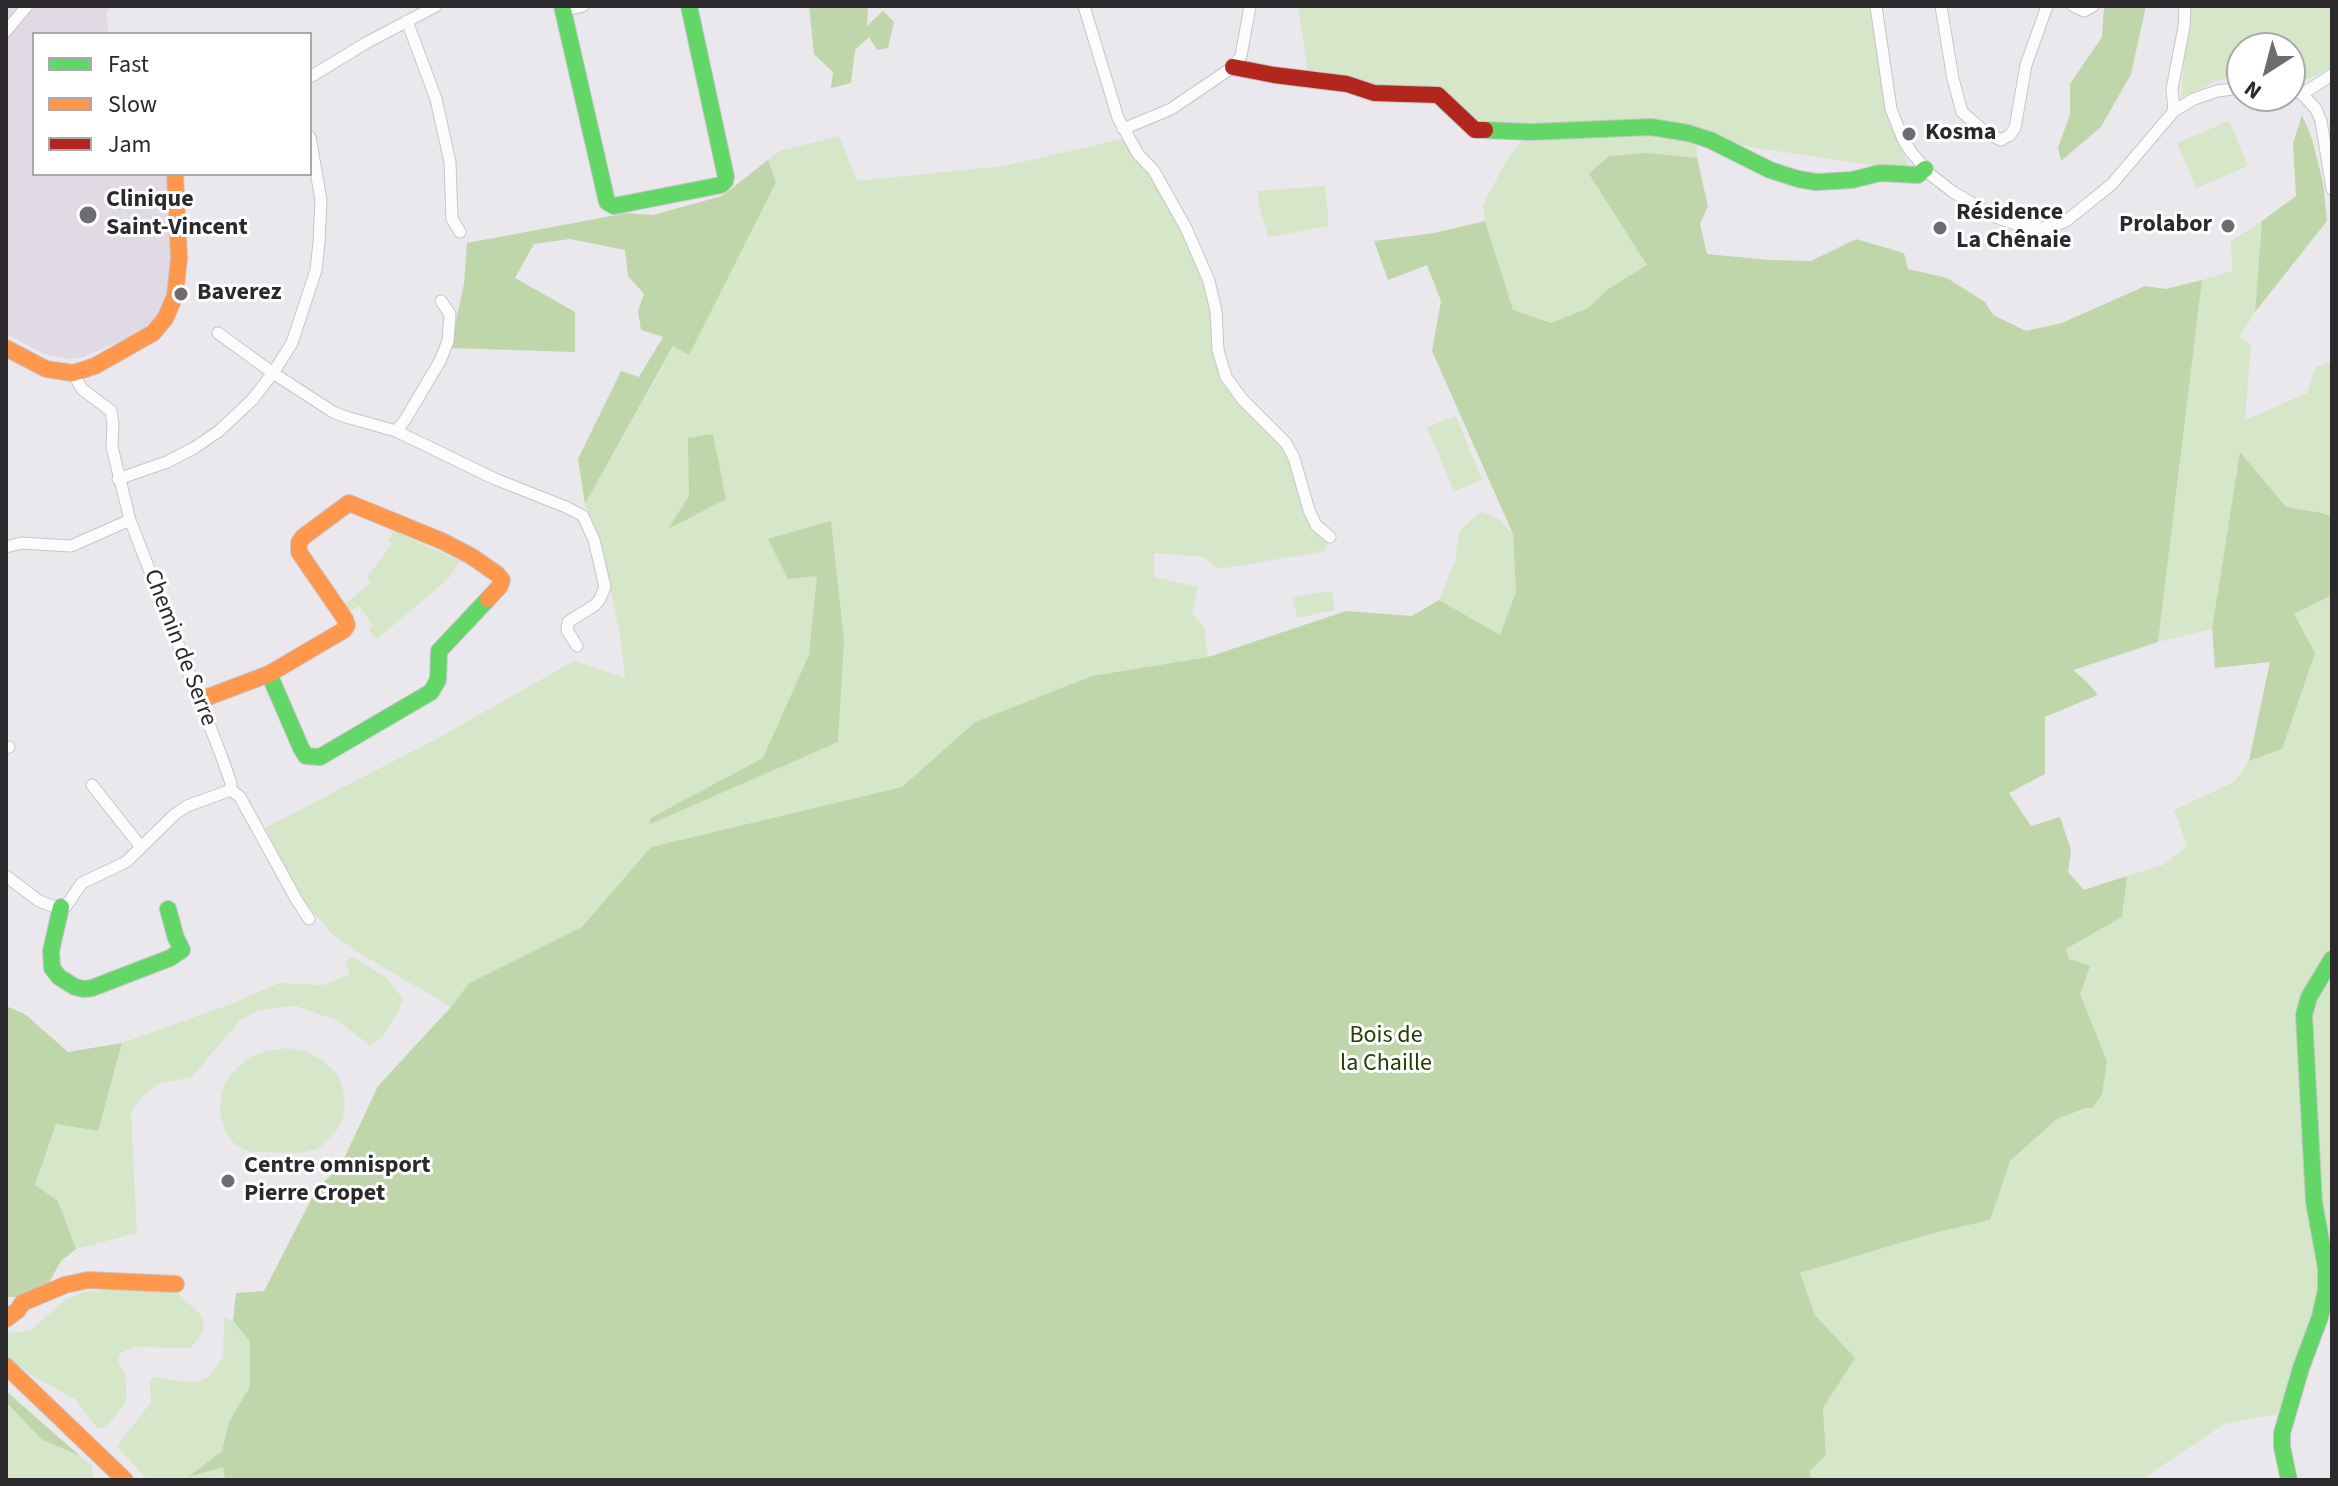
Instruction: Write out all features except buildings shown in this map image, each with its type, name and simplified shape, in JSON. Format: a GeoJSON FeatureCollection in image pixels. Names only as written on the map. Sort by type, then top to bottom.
{"type":"FeatureCollection","features":[{"type":"Feature","properties":{"kind":"street"},"geometry":{"type":"LineString","coordinates":[[6,31],[27,6]]}},
{"type":"Feature","properties":{"kind":"street"},"geometry":{"type":"LineString","coordinates":[[312,76],[436,6]]}},
{"type":"Feature","properties":{"kind":"street"},"geometry":{"type":"LineString","coordinates":[[583,6],[563,8],[601,178],[610,205],[614,206],[721,185],[726,177],[689,6]]}},
{"type":"Feature","properties":{"kind":"street"},"geometry":{"type":"LineString","coordinates":[[1084,6],[1105,81],[1123,129],[1138,154],[1154,171],[1186,228],[1209,281],[1216,311],[1218,350],[1226,377],[1243,400],[1286,443],[1316,525],[1330,537]]}},
{"type":"Feature","properties":{"kind":"street"},"geometry":{"type":"LineString","coordinates":[[1123,129],[1171,109],[1233,67],[1241,56],[1250,6]]}},
{"type":"Feature","properties":{"kind":"street"},"geometry":{"type":"LineString","coordinates":[[1876,6],[1891,109],[1903,139],[1925,169],[1953,192],[1993,216],[2021,226],[2054,226],[2080,211],[2112,184],[2174,111],[2194,99],[2226,90]]}},
{"type":"Feature","properties":{"kind":"street"},"geometry":{"type":"LineString","coordinates":[[1941,6],[1953,79],[1962,112],[1986,133],[2001,140],[2015,128],[2026,65],[2047,6]]}},
{"type":"Feature","properties":{"kind":"street"},"geometry":{"type":"LineString","coordinates":[[2073,6],[2084,11],[2093,6]]}},
{"type":"Feature","properties":{"kind":"street"},"geometry":{"type":"LineString","coordinates":[[2174,111],[2172,89],[2185,6]]}},
{"type":"Feature","properties":{"kind":"street"},"geometry":{"type":"LineString","coordinates":[[407,21],[436,99],[450,162],[452,219],[460,232]]}},
{"type":"Feature","properties":{"kind":"street"},"geometry":{"type":"LineString","coordinates":[[1233,67],[1347,84],[1374,93],[1438,95],[1475,130],[1531,132],[1651,127],[1688,133],[1710,140],[1770,170],[1816,182],[1852,180],[1880,173],[1918,175],[1925,169]]}},
{"type":"Feature","properties":{"kind":"street"},"geometry":{"type":"LineString","coordinates":[[2306,87],[2332,75]]}},
{"type":"Feature","properties":{"kind":"street"},"geometry":{"type":"LineString","coordinates":[[2306,100],[2316,109],[2321,121],[2332,189]]}},
{"type":"Feature","properties":{"kind":"street"},"geometry":{"type":"LineString","coordinates":[[118,479],[167,462],[219,431],[252,400],[292,343],[316,270],[321,200],[312,148]]}},
{"type":"Feature","properties":{"kind":"street"},"geometry":{"type":"LineString","coordinates":[[6,348],[46,369],[73,373],[95,366],[153,333],[178,306],[175,176]]}},
{"type":"Feature","properties":{"kind":"street"},"geometry":{"type":"LineString","coordinates":[[396,431],[440,361],[448,341],[450,314],[441,301]]}},
{"type":"Feature","properties":{"kind":"street"},"geometry":{"type":"LineString","coordinates":[[218,333],[333,412],[396,431],[495,479],[583,516],[594,540],[605,587],[595,605],[568,622],[567,630],[577,646]]}},
{"type":"Feature","properties":{"kind":"street","name":"Chemin de Serre"},"geometry":{"type":"LineString","coordinates":[[73,373],[82,389],[111,411],[112,447],[130,520],[200,700],[231,790],[240,797],[309,919]]}},
{"type":"Feature","properties":{"kind":"street"},"geometry":{"type":"LineString","coordinates":[[200,700],[269,674],[336,636],[347,625],[299,552],[299,543],[349,503],[442,541],[488,568],[502,580],[500,586],[439,651],[438,680],[431,692],[320,757],[306,756],[301,748],[269,674]]}},
{"type":"Feature","properties":{"kind":"street"},"geometry":{"type":"LineString","coordinates":[[6,547],[21,543],[71,546],[130,520]]}},
{"type":"Feature","properties":{"kind":"street"},"geometry":{"type":"LineString","coordinates":[[92,785],[141,847]]}},
{"type":"Feature","properties":{"kind":"street"},"geometry":{"type":"LineString","coordinates":[[6,876],[39,901],[66,906],[82,883],[118,867],[174,815],[187,806],[231,790]]}},
{"type":"Feature","properties":{"kind":"street"},"geometry":{"type":"LineString","coordinates":[[61,907],[51,951],[52,968],[59,977],[84,989],[170,958],[182,950],[168,909]]}},
{"type":"Feature","properties":{"kind":"street"},"geometry":{"type":"LineString","coordinates":[[2289,1480],[2282,1433],[2326,1290],[2326,1268],[2314,1202],[2304,1015],[2309,997],[2332,959]]}},
{"type":"Feature","properties":{"kind":"street"},"geometry":{"type":"LineString","coordinates":[[10,1312],[65,1285],[88,1280],[176,1284]]}},
{"type":"Feature","properties":{"kind":"street"},"geometry":{"type":"LineString","coordinates":[[6,1366],[125,1480]]}},
{"type":"Feature","properties":{"kind":"street"},"geometry":{"type":"LineString","coordinates":[[6,1380],[118,1480]]}},
{"type":"Feature","properties":{"kind":"shaded area","name":"Clinique Saint-Vincent"},"geometry":{"type":"Polygon","coordinates":[[[6,6],[112,6],[106,13],[107,32],[32,32],[32,176],[168,176],[172,238],[170,291],[160,314],[139,333],[83,357],[69,359],[44,354],[6,334],[6,6]]]}},
{"type":"Feature","properties":{"kind":"green space"},"geometry":{"type":"Polygon","coordinates":[[[809,6],[868,6],[867,26],[883,11],[894,22],[888,48],[877,50],[869,37],[855,50],[851,83],[831,88],[833,72],[814,54],[809,6]]]}},
{"type":"Feature","properties":{"kind":"green space"},"geometry":{"type":"Polygon","coordinates":[[[1298,6],[1869,6],[1891,127],[1910,167],[1884,167],[1744,146],[1697,132],[1697,158],[1649,153],[1589,174],[1648,265],[1608,289],[1588,308],[1550,323],[1513,311],[1485,221],[1483,205],[1505,163],[1531,129],[1476,127],[1444,93],[1376,88],[1308,73],[1298,6]]]}},
{"type":"Feature","properties":{"kind":"green space"},"geometry":{"type":"Polygon","coordinates":[[[2104,6],[2146,6],[2131,74],[2101,127],[2061,161],[2058,148],[2070,114],[2070,84],[2102,37],[2104,6]]]}},
{"type":"Feature","properties":{"kind":"green space"},"geometry":{"type":"Polygon","coordinates":[[[2188,6],[2332,6],[2332,68],[2306,79],[2306,32],[2226,32],[2226,79],[2181,98],[2188,6]]]}},
{"type":"Feature","properties":{"kind":"green space"},"geometry":{"type":"Polygon","coordinates":[[[2302,115],[2312,139],[2323,183],[2327,221],[2255,312],[2262,221],[2296,196],[2293,144],[2302,115]]]}},
{"type":"Feature","properties":{"kind":"green space"},"geometry":{"type":"Polygon","coordinates":[[[2229,121],[2248,166],[2196,188],[2177,143],[2229,121]]]}},
{"type":"Feature","properties":{"kind":"green space"},"geometry":{"type":"Polygon","coordinates":[[[839,136],[857,181],[1004,166],[1123,139],[1150,175],[1206,283],[1213,310],[1218,364],[1291,459],[1327,538],[1326,551],[1219,569],[1204,557],[1154,553],[1154,577],[1198,587],[1192,614],[1204,627],[1208,657],[1092,676],[975,722],[902,787],[651,847],[582,927],[469,983],[451,1007],[331,933],[303,900],[265,828],[436,739],[574,661],[625,678],[620,633],[600,542],[585,504],[674,346],[688,355],[776,182],[768,160],[780,151],[839,136]]]}},
{"type":"Feature","properties":{"kind":"green space","name":"Bois de la Chaille"},"geometry":{"type":"Polygon","coordinates":[[[1649,153],[1697,158],[1708,206],[1700,224],[1707,254],[1811,261],[1856,239],[1904,253],[1908,269],[1947,278],[1985,302],[1993,315],[2026,331],[2062,323],[2145,286],[2166,289],[2202,280],[2158,642],[2073,670],[2098,695],[2045,717],[2045,774],[2009,793],[2031,826],[2060,817],[2071,850],[2068,872],[2084,890],[2127,876],[2122,917],[2066,949],[2069,959],[2090,966],[2080,994],[2107,1061],[2102,1094],[2093,1108],[2057,1119],[2010,1161],[1990,1220],[1930,1234],[1800,1273],[1815,1315],[1855,1358],[1823,1408],[1826,1455],[1809,1472],[1812,1480],[225,1480],[223,1467],[188,1477],[222,1451],[229,1422],[250,1386],[250,1341],[233,1321],[236,1293],[264,1291],[317,1188],[340,1167],[378,1086],[451,1007],[469,983],[582,927],[651,847],[902,787],[975,722],[1092,676],[1208,657],[1346,611],[1412,616],[1439,600],[1500,635],[1516,592],[1513,534],[1432,351],[1441,301],[1427,265],[1388,280],[1374,241],[1434,233],[1485,221],[1513,310],[1551,323],[1588,308],[1608,289],[1647,265],[1589,174],[1609,156],[1649,153]]]}},
{"type":"Feature","properties":{"kind":"green space"},"geometry":{"type":"Polygon","coordinates":[[[768,160],[776,182],[689,355],[673,346],[585,504],[578,459],[621,371],[639,377],[663,337],[641,330],[638,311],[644,294],[628,276],[625,250],[570,239],[534,244],[515,278],[575,312],[575,352],[450,348],[464,284],[467,243],[627,213],[653,215],[722,196],[768,160]]]}},
{"type":"Feature","properties":{"kind":"green space"},"geometry":{"type":"Polygon","coordinates":[[[1325,186],[1329,226],[1268,237],[1258,191],[1325,186]]]}},
{"type":"Feature","properties":{"kind":"green space"},"geometry":{"type":"Polygon","coordinates":[[[2262,221],[2255,312],[2239,338],[2251,344],[2245,420],[2307,393],[2316,367],[2332,362],[2332,517],[2286,507],[2240,453],[2212,629],[2158,642],[2202,280],[2232,271],[2231,241],[2262,221]]]}},
{"type":"Feature","properties":{"kind":"green space"},"geometry":{"type":"Polygon","coordinates":[[[1456,416],[1482,480],[1454,491],[1427,427],[1456,416]]]}},
{"type":"Feature","properties":{"kind":"green space"},"geometry":{"type":"Polygon","coordinates":[[[713,434],[726,499],[668,529],[689,496],[688,438],[713,434]]]}},
{"type":"Feature","properties":{"kind":"green space"},"geometry":{"type":"Polygon","coordinates":[[[2240,452],[2286,507],[2332,517],[2332,595],[2294,614],[2315,653],[2282,749],[2249,761],[2270,662],[2215,668],[2212,629],[2240,452]]]}},
{"type":"Feature","properties":{"kind":"green space"},"geometry":{"type":"Polygon","coordinates":[[[1482,512],[1499,519],[1513,534],[1516,592],[1500,636],[1439,600],[1455,561],[1459,532],[1482,512]]]}},
{"type":"Feature","properties":{"kind":"green space"},"geometry":{"type":"Polygon","coordinates":[[[831,521],[844,640],[838,742],[650,824],[651,818],[763,758],[809,655],[817,576],[788,579],[768,539],[831,521]]]}},
{"type":"Feature","properties":{"kind":"green space"},"geometry":{"type":"Polygon","coordinates":[[[394,531],[460,561],[449,578],[376,640],[369,630],[373,626],[359,606],[348,612],[343,605],[371,583],[367,577],[392,544],[388,541],[394,531]]]}},
{"type":"Feature","properties":{"kind":"green space"},"geometry":{"type":"Polygon","coordinates":[[[1327,591],[1332,593],[1335,610],[1297,618],[1293,598],[1327,591]]]}},
{"type":"Feature","properties":{"kind":"green space"},"geometry":{"type":"Polygon","coordinates":[[[2332,595],[2332,1310],[2329,1286],[2277,1414],[2224,1424],[2141,1480],[1812,1480],[1809,1472],[1826,1455],[1823,1408],[1854,1358],[1815,1315],[1800,1273],[1930,1234],[1990,1220],[2010,1161],[2057,1119],[2093,1107],[2106,1061],[2066,949],[2122,917],[2127,876],[2163,865],[2187,846],[2174,810],[2234,782],[2249,761],[2282,749],[2293,614],[2332,595]]]}},
{"type":"Feature","properties":{"kind":"green space"},"geometry":{"type":"Polygon","coordinates":[[[353,957],[387,978],[403,999],[383,1037],[370,1045],[336,1020],[296,1006],[258,1010],[240,1020],[192,1077],[157,1084],[131,1112],[137,1233],[76,1249],[58,1201],[35,1186],[56,1124],[98,1131],[122,1043],[231,1004],[279,983],[323,985],[350,974],[345,961],[353,957]]]}},
{"type":"Feature","properties":{"kind":"green space"},"geometry":{"type":"Polygon","coordinates":[[[6,1006],[26,1015],[68,1052],[122,1043],[98,1131],[56,1124],[35,1185],[58,1201],[76,1249],[61,1261],[48,1284],[16,1297],[6,1297],[6,1006]]]}},
{"type":"Feature","properties":{"kind":"green space"},"geometry":{"type":"Polygon","coordinates":[[[288,1048],[304,1051],[322,1060],[337,1074],[345,1104],[337,1130],[319,1148],[302,1153],[251,1152],[235,1145],[225,1132],[220,1113],[225,1083],[250,1057],[288,1048]]]}},
{"type":"Feature","properties":{"kind":"green space"},"geometry":{"type":"Polygon","coordinates":[[[144,1287],[176,1292],[201,1315],[204,1326],[191,1348],[134,1347],[121,1353],[118,1360],[125,1375],[127,1395],[123,1407],[106,1427],[98,1429],[75,1399],[34,1377],[6,1356],[6,1336],[11,1332],[30,1331],[65,1300],[83,1292],[144,1287]]]}},
{"type":"Feature","properties":{"kind":"green space"},"geometry":{"type":"Polygon","coordinates":[[[224,1317],[233,1321],[250,1341],[250,1386],[229,1422],[222,1451],[190,1476],[223,1467],[225,1480],[147,1480],[117,1446],[151,1402],[150,1381],[154,1377],[195,1383],[210,1376],[223,1357],[224,1317]]]}},
{"type":"Feature","properties":{"kind":"green space"},"geometry":{"type":"Polygon","coordinates":[[[6,1391],[80,1456],[41,1439],[6,1402],[6,1391]]]}},
{"type":"Feature","properties":{"kind":"green space"},"geometry":{"type":"Polygon","coordinates":[[[6,1402],[41,1439],[80,1456],[92,1466],[93,1480],[6,1480],[6,1402]]]}},
{"type":"Feature","properties":{"kind":"traffic: fast"},"geometry":{"type":"LineString","coordinates":[[562,6],[607,202],[614,206],[721,185],[725,181],[689,6]]}},
{"type":"Feature","properties":{"kind":"traffic: fast"},"geometry":{"type":"LineString","coordinates":[[1485,130],[1531,132],[1651,127],[1710,140],[1770,170],[1816,182],[1852,180],[1880,173],[1918,175],[1925,169]]}},
{"type":"Feature","properties":{"kind":"traffic: fast"},"geometry":{"type":"LineString","coordinates":[[269,674],[301,748],[306,756],[320,757],[431,692],[438,680],[439,651],[488,599]]}},
{"type":"Feature","properties":{"kind":"traffic: fast"},"geometry":{"type":"LineString","coordinates":[[61,907],[51,951],[52,968],[59,977],[84,989],[170,958],[182,950],[168,909]]}},
{"type":"Feature","properties":{"kind":"traffic: fast"},"geometry":{"type":"LineString","coordinates":[[2289,1480],[2282,1433],[2326,1290],[2326,1268],[2314,1202],[2304,1015],[2309,997],[2332,959]]}},
{"type":"Feature","properties":{"kind":"traffic: slow"},"geometry":{"type":"LineString","coordinates":[[6,348],[46,369],[73,373],[95,366],[153,333],[165,319],[175,296],[179,258],[175,176]]}},
{"type":"Feature","properties":{"kind":"traffic: slow"},"geometry":{"type":"LineString","coordinates":[[200,700],[269,674],[344,630],[347,625],[345,619],[299,552],[299,543],[349,503],[471,556],[502,580],[488,599]]}},
{"type":"Feature","properties":{"kind":"traffic: slow"},"geometry":{"type":"LineString","coordinates":[[6,1319],[22,1303],[65,1285],[88,1280],[176,1284]]}},
{"type":"Feature","properties":{"kind":"traffic: slow"},"geometry":{"type":"LineString","coordinates":[[6,1366],[125,1480]]}},
{"type":"Feature","properties":{"kind":"traffic: jam"},"geometry":{"type":"LineString","coordinates":[[1233,67],[1347,84],[1374,93],[1438,95],[1475,130],[1485,130]]}},
{"type":"Feature","properties":{"kind":"place","name":"Kosma"},"geometry":{"type":"Point","coordinates":[1909,134]}},
{"type":"Feature","properties":{"kind":"place","name":"Clinique Saint-Vincent"},"geometry":{"type":"Point","coordinates":[88,215]}},
{"type":"Feature","properties":{"kind":"place","name":"Prolabor"},"geometry":{"type":"Point","coordinates":[2228,226]}},
{"type":"Feature","properties":{"kind":"place","name":"Résidence La Chênaie"},"geometry":{"type":"Point","coordinates":[1940,228]}},
{"type":"Feature","properties":{"kind":"place","name":"Baverez"},"geometry":{"type":"Point","coordinates":[181,294]}},
{"type":"Feature","properties":{"kind":"place","name":"Centre omnisport Pierre Cropet"},"geometry":{"type":"Point","coordinates":[228,1181]}}]}
